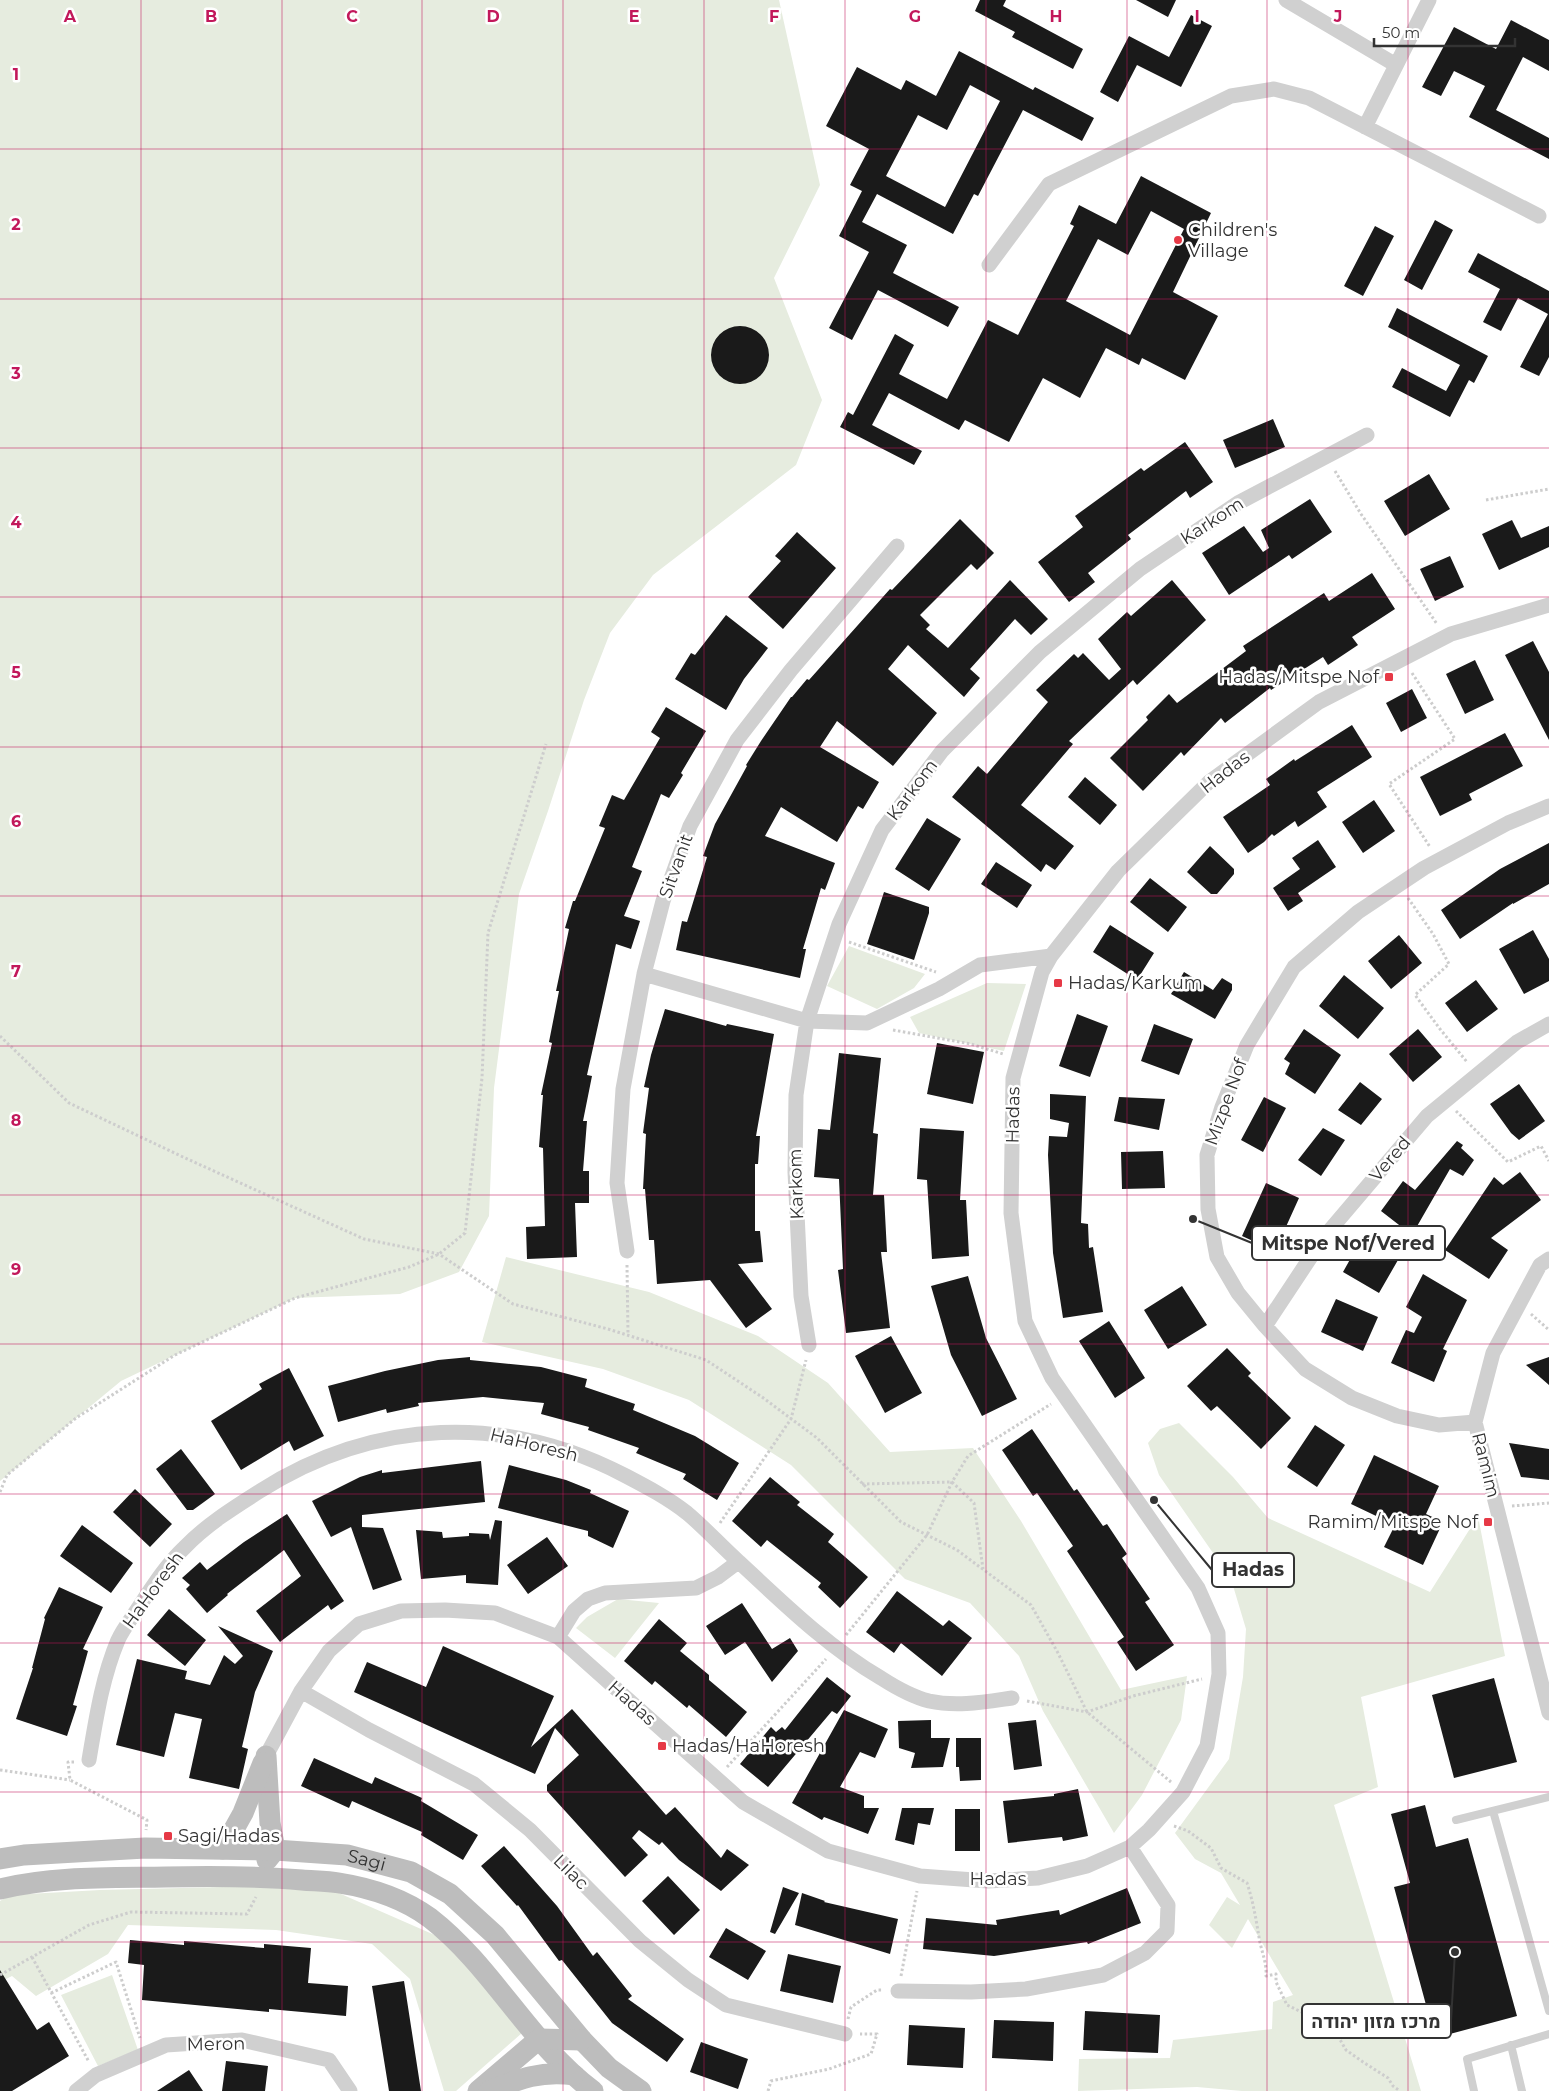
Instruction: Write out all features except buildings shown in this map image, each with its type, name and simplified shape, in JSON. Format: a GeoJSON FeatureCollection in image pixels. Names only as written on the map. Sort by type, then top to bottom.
{"type":"FeatureCollection","features":[{"type":"Feature","properties":{"kind":"street"},"geometry":{"type":"LineString","coordinates":[[1286,0],[1396,65]]}},
{"type":"Feature","properties":{"kind":"street"},"geometry":{"type":"LineString","coordinates":[[1365,126],[1430,0]]}},
{"type":"Feature","properties":{"kind":"street"},"geometry":{"type":"LineString","coordinates":[[989,265],[1048,184],[1231,96],[1274,89],[1309,98],[1539,216]]}},
{"type":"Feature","properties":{"kind":"street","name":"Karkom"},"geometry":{"type":"LineString","coordinates":[[809,1345],[801,1296],[794,1172],[796,1095],[807,1021],[834,937],[882,830],[942,751],[1040,652],[1140,569],[1238,503],[1367,435]]}},
{"type":"Feature","properties":{"kind":"street","name":"Sitvanit"},"geometry":{"type":"LineString","coordinates":[[627,1251],[617,1183],[623,1089],[644,974],[663,901],[690,826],[737,740],[791,670],[897,546]]}},
{"type":"Feature","properties":{"kind":"street","name":"Hadas"},"geometry":{"type":"LineString","coordinates":[[266,1756],[301,1691],[329,1651],[359,1624],[401,1612],[445,1610],[495,1613],[558,1637],[743,1802],[828,1851],[920,1876],[988,1881],[1038,1878],[1087,1866],[1130,1847],[1162,1816],[1183,1792],[1207,1746],[1220,1674],[1218,1633],[1198,1588],[1052,1378],[1025,1322],[1012,1213],[1013,1078],[1042,972],[1051,956],[1118,871],[1210,782],[1319,702],[1446,637],[1549,605]]}},
{"type":"Feature","properties":{"kind":"street","name":"Mizpe Nof"},"geometry":{"type":"LineString","coordinates":[[1475,1422],[1440,1425],[1397,1416],[1352,1398],[1305,1369],[1265,1326],[1238,1293],[1217,1257],[1208,1209],[1207,1155],[1222,1107],[1247,1045],[1294,967],[1358,912],[1399,884],[1508,823],[1549,806]]}},
{"type":"Feature","properties":{"kind":"street"},"geometry":{"type":"LineString","coordinates":[[644,974],[807,1021],[867,1023],[956,979],[980,964],[1051,956]]}},
{"type":"Feature","properties":{"kind":"street","name":"Vered"},"geometry":{"type":"LineString","coordinates":[[1265,1326],[1324,1237],[1427,1116],[1517,1042],[1549,1024]]}},
{"type":"Feature","properties":{"kind":"street","name":"Ramim"},"geometry":{"type":"LineString","coordinates":[[1549,1259],[1540,1265],[1493,1353],[1475,1422],[1549,1713]]}},
{"type":"Feature","properties":{"kind":"street","name":"HaHoresh"},"geometry":{"type":"LineString","coordinates":[[89,1760],[100,1694],[119,1638],[146,1597],[182,1549],[221,1516],[267,1487],[318,1460],[363,1444],[422,1434],[476,1431],[518,1437],[548,1444],[598,1461],[654,1491],[686,1512],[738,1562],[824,1638],[865,1668],[893,1685],[928,1700],[970,1704],[1012,1698]]}},
{"type":"Feature","properties":{"kind":"street"},"geometry":{"type":"LineString","coordinates":[[558,1637],[574,1611],[588,1599],[605,1593],[696,1588],[718,1577],[738,1562]]}},
{"type":"Feature","properties":{"kind":"street","name":"Lilac"},"geometry":{"type":"LineString","coordinates":[[301,1691],[369,1730],[474,1784],[530,1830],[640,1941],[688,1980],[726,2005],[845,2034]]}},
{"type":"Feature","properties":{"kind":"street"},"geometry":{"type":"LineString","coordinates":[[223,1849],[244,1813],[266,1756]]}},
{"type":"Feature","properties":{"kind":"street"},"geometry":{"type":"LineString","coordinates":[[253,1876],[274,1850],[270,1823],[266,1756]]}},
{"type":"Feature","properties":{"kind":"street"},"geometry":{"type":"LineString","coordinates":[[898,1991],[971,1992],[1026,1990],[1103,1975],[1145,1953],[1167,1930],[1168,1905],[1130,1847]]}},
{"type":"Feature","properties":{"kind":"street","name":"Sagi"},"geometry":{"type":"LineString","coordinates":[[0,1859],[24,1855],[146,1848],[274,1850],[347,1856],[411,1872],[450,1894],[495,1935],[582,2040],[609,2068],[641,2091]]}},
{"type":"Feature","properties":{"kind":"street","name":"Sagi"},"geometry":{"type":"LineString","coordinates":[[0,1889],[30,1882],[80,1879],[253,1876],[339,1883],[395,1897],[430,1918],[472,1958],[539,2039],[574,2075],[593,2091]]}},
{"type":"Feature","properties":{"kind":"street"},"geometry":{"type":"LineString","coordinates":[[478,2091],[539,2039],[582,2040]]}},
{"type":"Feature","properties":{"kind":"street","name":"Meron"},"geometry":{"type":"LineString","coordinates":[[76,2091],[96,2075],[166,2045],[242,2040],[329,2060],[350,2091]]}},
{"type":"Feature","properties":{"kind":"street"},"geometry":{"type":"LineString","coordinates":[[489,2091],[540,2073],[558,2072],[574,2075]]}},
{"type":"Feature","properties":{"kind":"lane"},"geometry":{"type":"LineString","coordinates":[[1456,1820],[1549,1797]]}},
{"type":"Feature","properties":{"kind":"lane"},"geometry":{"type":"LineString","coordinates":[[1493,1811],[1549,2011]]}},
{"type":"Feature","properties":{"kind":"lane"},"geometry":{"type":"LineString","coordinates":[[1474,2091],[1467,2059],[1549,2034]]}},
{"type":"Feature","properties":{"kind":"lane"},"geometry":{"type":"LineString","coordinates":[[1511,2046],[1522,2091]]}},
{"type":"Feature","properties":{"kind":"path"},"geometry":{"type":"LineString","coordinates":[[1326,456],[1361,514],[1446,637]]}},
{"type":"Feature","properties":{"kind":"path"},"geometry":{"type":"LineString","coordinates":[[1486,500],[1549,489]]}},
{"type":"Feature","properties":{"kind":"path"},"geometry":{"type":"LineString","coordinates":[[1403,659],[1455,739],[1389,784],[1439,860]]}},
{"type":"Feature","properties":{"kind":"path"},"geometry":{"type":"LineString","coordinates":[[0,1492],[7,1475],[76,1418],[175,1355],[295,1298],[409,1267],[439,1254],[465,1233],[482,1078],[488,933],[546,744]]}},
{"type":"Feature","properties":{"kind":"path"},"geometry":{"type":"LineString","coordinates":[[1399,884],[1433,934],[1449,964],[1416,995],[1440,1030],[1478,1074]]}},
{"type":"Feature","properties":{"kind":"path"},"geometry":{"type":"LineString","coordinates":[[834,937],[956,979]]}},
{"type":"Feature","properties":{"kind":"path"},"geometry":{"type":"LineString","coordinates":[[867,1023],[909,1034],[971,1044],[1018,1059]]}},
{"type":"Feature","properties":{"kind":"path"},"geometry":{"type":"LineString","coordinates":[[0,1036],[69,1103],[364,1239],[439,1254],[513,1304],[628,1335],[706,1360],[762,1397],[817,1438],[901,1522],[957,1550],[1031,1605],[1088,1712],[1183,1792]]}},
{"type":"Feature","properties":{"kind":"path"},"geometry":{"type":"LineString","coordinates":[[1446,1100],[1508,1162],[1541,1146],[1549,1161]]}},
{"type":"Feature","properties":{"kind":"path"},"geometry":{"type":"LineString","coordinates":[[627,1251],[628,1335]]}},
{"type":"Feature","properties":{"kind":"path"},"geometry":{"type":"LineString","coordinates":[[1519,1304],[1549,1330]]}},
{"type":"Feature","properties":{"kind":"path"},"geometry":{"type":"LineString","coordinates":[[711,1536],[791,1419],[809,1345]]}},
{"type":"Feature","properties":{"kind":"path"},"geometry":{"type":"LineString","coordinates":[[927,1535],[952,1482],[968,1456],[1065,1396]]}},
{"type":"Feature","properties":{"kind":"path"},"geometry":{"type":"LineString","coordinates":[[862,1484],[952,1482],[974,1503],[984,1570]]}},
{"type":"Feature","properties":{"kind":"path"},"geometry":{"type":"LineString","coordinates":[[1496,1507],[1549,1503]]}},
{"type":"Feature","properties":{"kind":"path"},"geometry":{"type":"LineString","coordinates":[[1012,1698],[1088,1712],[1133,1696],[1220,1674]]}},
{"type":"Feature","properties":{"kind":"path"},"geometry":{"type":"LineString","coordinates":[[70,1780],[68,1762],[89,1760]]}},
{"type":"Feature","properties":{"kind":"path"},"geometry":{"type":"LineString","coordinates":[[0,1770],[70,1780],[147,1820],[146,1848]]}},
{"type":"Feature","properties":{"kind":"path"},"geometry":{"type":"LineString","coordinates":[[1162,1816],[1173,1825],[1188,1831],[1211,1848],[1220,1868],[1247,1883],[1258,1924],[1266,1976],[1276,1974],[1276,1982],[1287,2005],[1320,2021],[1335,2031],[1346,2050],[1388,2078],[1393,2086],[1400,2091]]}},
{"type":"Feature","properties":{"kind":"path"},"geometry":{"type":"LineString","coordinates":[[768,2091],[771,2081],[829,2069],[871,2054],[877,2034],[845,2034],[851,2007],[878,1990],[898,1991],[920,1876]]}},
{"type":"Feature","properties":{"kind":"path"},"geometry":{"type":"LineString","coordinates":[[0,1975],[89,1926],[131,1912],[247,1914]]}},
{"type":"Feature","properties":{"kind":"path"},"geometry":{"type":"LineString","coordinates":[[32,1957],[96,2075]]}},
{"type":"Feature","properties":{"kind":"path"},"geometry":{"type":"LineString","coordinates":[[52,1993],[116,1962],[146,2054]]}},
{"type":"Feature","properties":{"kind":"shaded area"},"geometry":{"type":"Polygon","coordinates":[[[0,0],[779,0],[820,185],[774,278],[822,400],[796,465],[653,575],[610,633],[584,700],[519,894],[494,1088],[489,1216],[459,1272],[400,1294],[295,1298],[121,1381],[0,1481],[0,0]]]}},
{"type":"Feature","properties":{"kind":"shaded area"},"geometry":{"type":"Polygon","coordinates":[[[849,946],[925,974],[914,988],[877,1009],[827,986],[849,946]]]}},
{"type":"Feature","properties":{"kind":"shaded area"},"geometry":{"type":"Polygon","coordinates":[[[987,983],[1026,984],[1004,1051],[919,1033],[910,1017],[987,983]]]}},
{"type":"Feature","properties":{"kind":"shaded area"},"geometry":{"type":"Polygon","coordinates":[[[506,1257],[649,1292],[758,1336],[828,1383],[890,1452],[973,1448],[1021,1521],[1121,1690],[1187,1676],[1181,1720],[1142,1795],[1114,1833],[1043,1711],[1019,1656],[970,1603],[905,1579],[791,1465],[689,1400],[603,1369],[482,1342],[506,1257]]]}},
{"type":"Feature","properties":{"kind":"shaded area"},"geometry":{"type":"Polygon","coordinates":[[[1179,1423],[1233,1477],[1268,1518],[1430,1592],[1478,1516],[1505,1656],[1361,1697],[1378,1787],[1334,1805],[1421,2091],[1242,2091],[1197,2087],[1078,2091],[1079,2059],[1170,2058],[1173,2040],[1272,2029],[1273,2002],[1293,1995],[1248,1919],[1232,1948],[1209,1925],[1227,1897],[1240,1905],[1221,1873],[1195,1859],[1175,1833],[1229,1759],[1243,1677],[1246,1629],[1231,1579],[1159,1475],[1148,1443],[1160,1429],[1179,1423]]]}},
{"type":"Feature","properties":{"kind":"shaded area"},"geometry":{"type":"Polygon","coordinates":[[[618,1599],[659,1603],[615,1658],[576,1628],[587,1617],[618,1599]]]}},
{"type":"Feature","properties":{"kind":"shaded area"},"geometry":{"type":"Polygon","coordinates":[[[325,1887],[453,1943],[522,2033],[456,2091],[444,2091],[410,1979],[372,1944],[276,1930],[128,1925],[108,1954],[36,1996],[12,1976],[0,1982],[0,1901],[10,1895],[100,1890],[325,1887]]]}},
{"type":"Feature","properties":{"kind":"shaded area"},"geometry":{"type":"Polygon","coordinates":[[[112,1975],[138,2050],[98,2066],[61,1995],[112,1975]]]}},
{"type":"Feature","properties":{"kind":"place","name":"Children's Village"},"geometry":{"type":"Point","coordinates":[1178,240]}},
{"type":"Feature","properties":{"kind":"place","name":"Hadas/Mitspe Nof"},"geometry":{"type":"Point","coordinates":[1389,677]}},
{"type":"Feature","properties":{"kind":"place","name":"Hadas/Karkum"},"geometry":{"type":"Point","coordinates":[1058,983]}},
{"type":"Feature","properties":{"kind":"place","name":"Mitspe Nof/Vered"},"geometry":{"type":"Point","coordinates":[1193,1219]}},
{"type":"Feature","properties":{"kind":"place","name":"Hadas"},"geometry":{"type":"Point","coordinates":[1154,1500]}},
{"type":"Feature","properties":{"kind":"place","name":"Ramim/Mitspe Nof"},"geometry":{"type":"Point","coordinates":[1488,1522]}},
{"type":"Feature","properties":{"kind":"place","name":"Hadas/HaHoresh"},"geometry":{"type":"Point","coordinates":[662,1746]}},
{"type":"Feature","properties":{"kind":"place","name":"Sagi/Hadas"},"geometry":{"type":"Point","coordinates":[168,1836]}},
{"type":"Feature","properties":{"kind":"place","name":"מרכז מזון יהודה"},"geometry":{"type":"Point","coordinates":[1455,1952]}}]}
